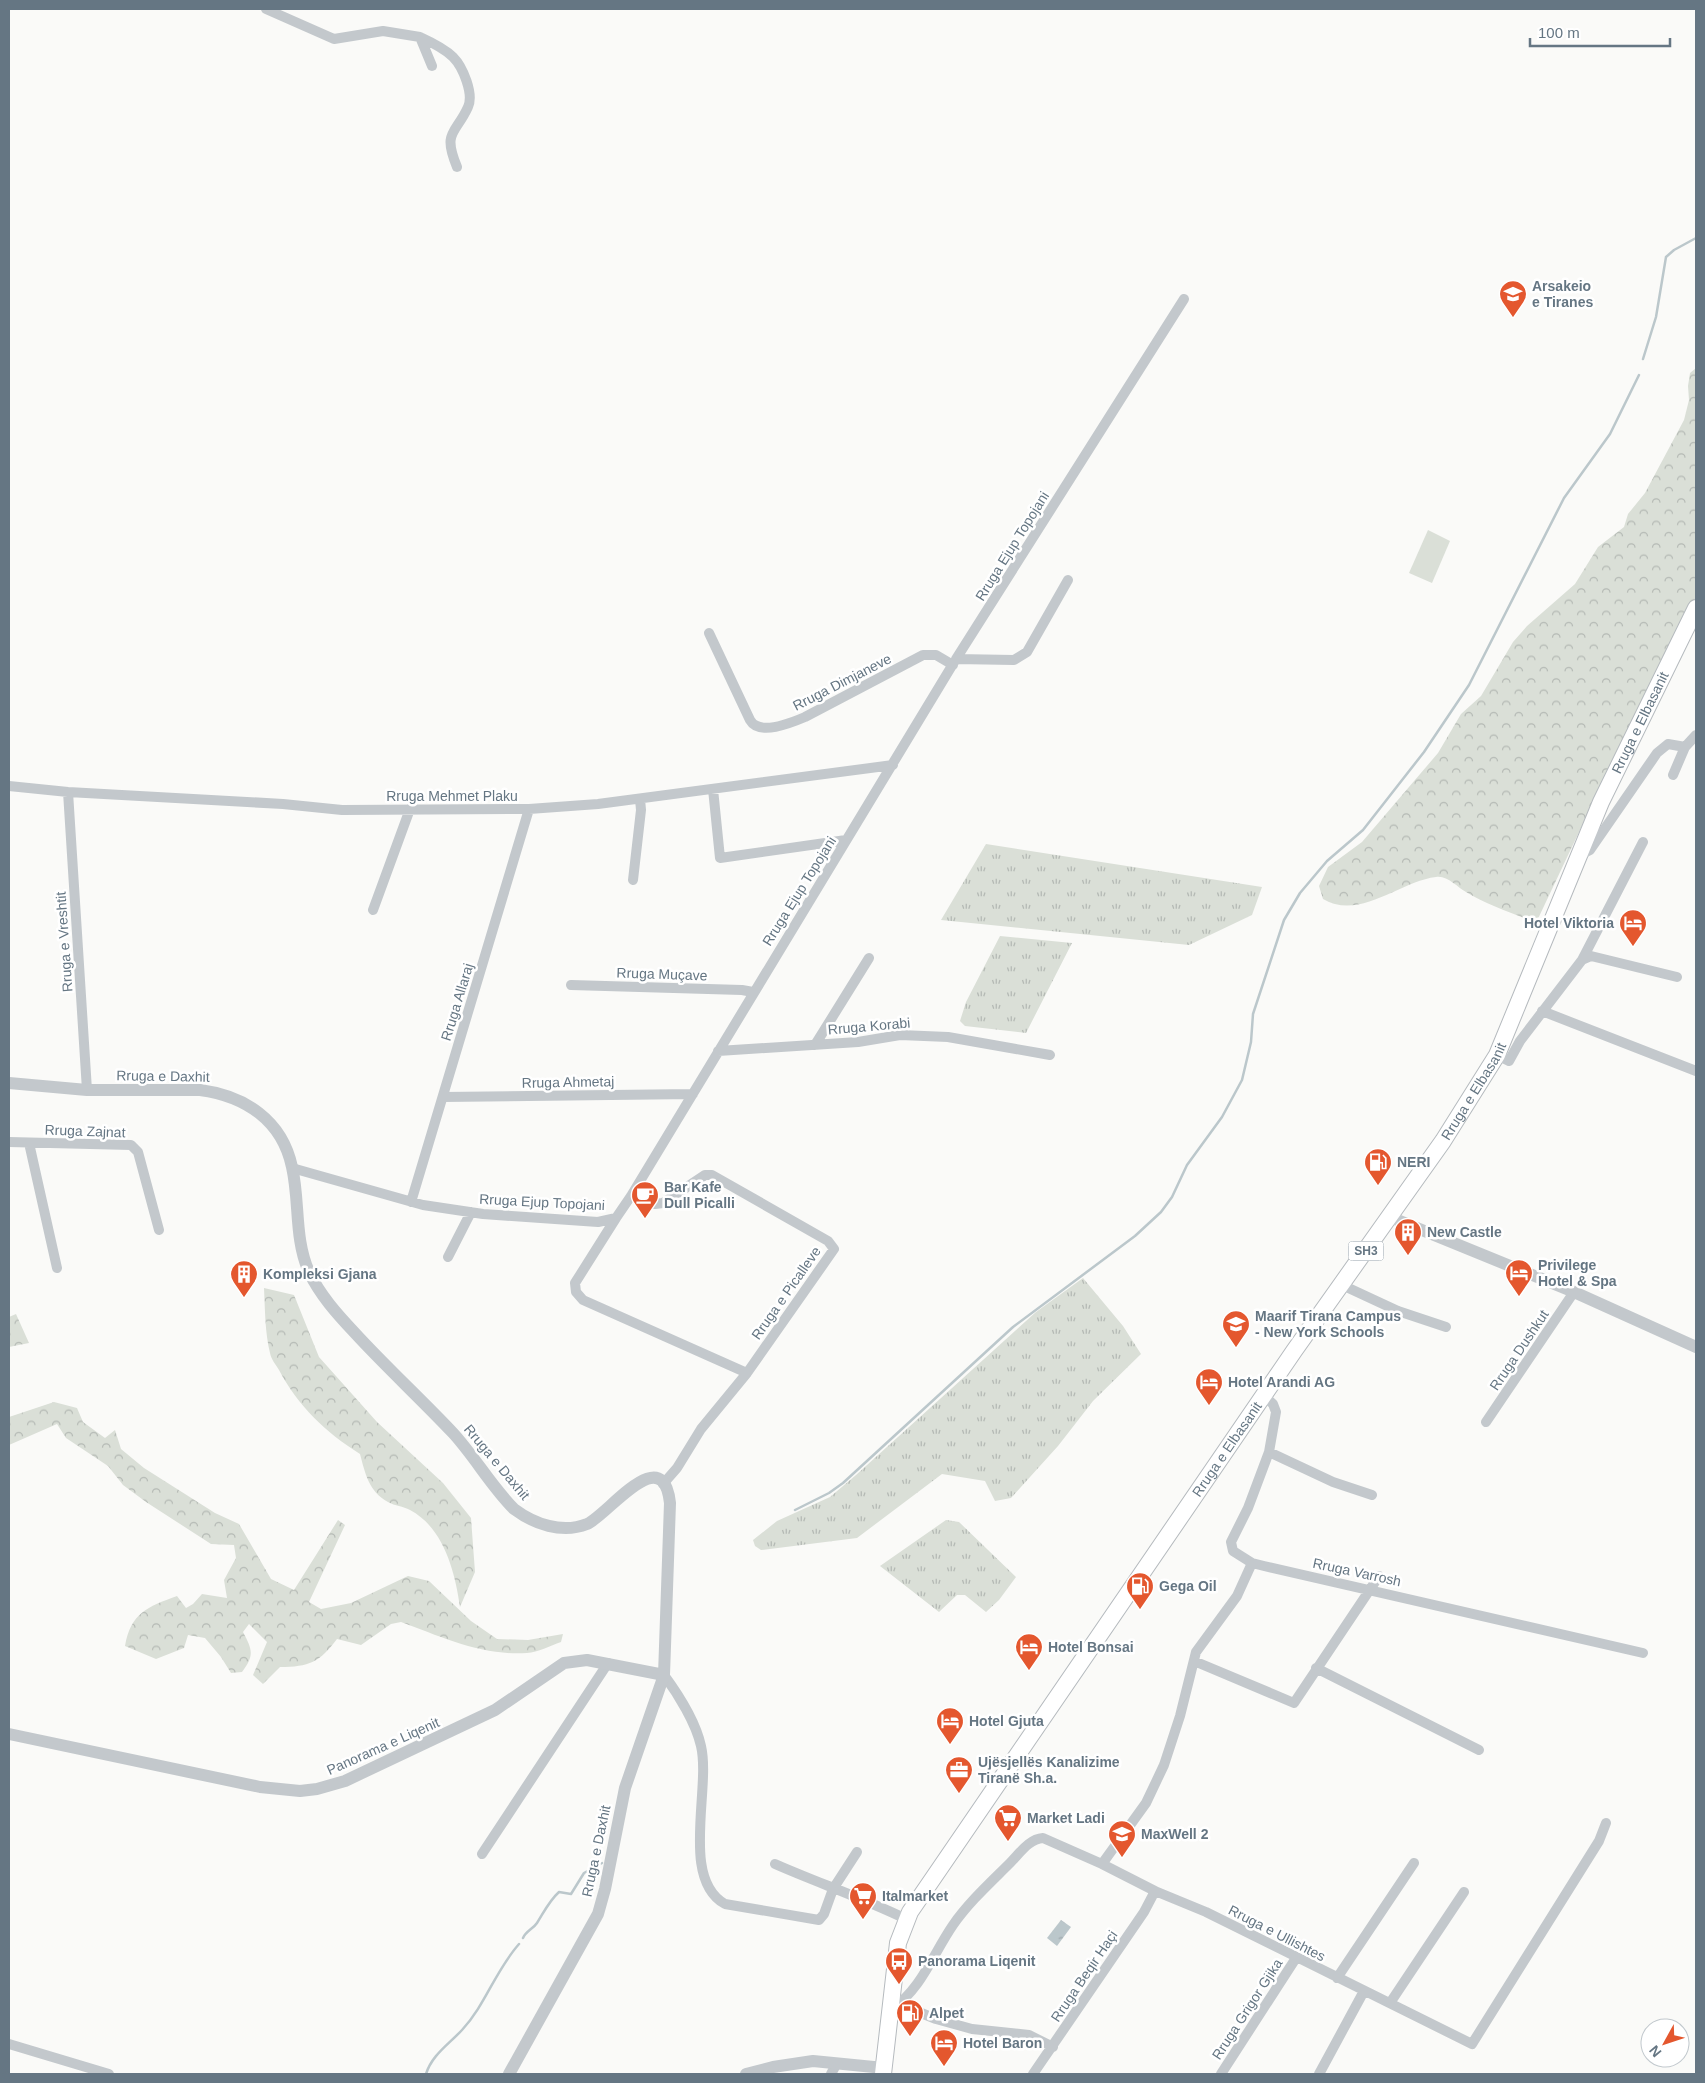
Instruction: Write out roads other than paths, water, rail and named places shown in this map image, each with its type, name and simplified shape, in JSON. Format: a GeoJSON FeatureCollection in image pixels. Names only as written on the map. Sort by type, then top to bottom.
{"type":"FeatureCollection","features":[{"type":"Feature","properties":{"kind":"main road","name":"Rruga e Elbasanit"},"geometry":{"type":"LineString","coordinates":[[883,2071],[895,2007],[898,1942],[906,1919],[1263,1395],[1460,1115],[1497,1055],[1601,802],[1696,608]]}},
{"type":"Feature","properties":{"kind":"street"},"geometry":{"type":"LineString","coordinates":[[266,9],[334,39],[383,31],[420,37],[436,44],[454,58],[471,96],[469,107],[452,132],[452,154],[457,168]]}},
{"type":"Feature","properties":{"kind":"street"},"geometry":{"type":"LineString","coordinates":[[420,37],[432,66]]}},
{"type":"Feature","properties":{"kind":"street","name":"Rruga Ejup Topojani"},"geometry":{"type":"LineString","coordinates":[[292,1168],[411,1202],[471,1212],[598,1222],[616,1218],[955,662],[1184,299]]}},
{"type":"Feature","properties":{"kind":"street"},"geometry":{"type":"LineString","coordinates":[[955,662],[1014,660],[1021,658],[1027,652],[1068,580]]}},
{"type":"Feature","properties":{"kind":"street","name":"Rruga Dimjaneve"},"geometry":{"type":"LineString","coordinates":[[709,632],[750,720],[756,727],[761,728],[788,724],[805,717],[923,655],[936,655],[955,662]]}},
{"type":"Feature","properties":{"kind":"street"},"geometry":{"type":"LineString","coordinates":[[1673,775],[1685,747],[1696,735]]}},
{"type":"Feature","properties":{"kind":"street"},"geometry":{"type":"LineString","coordinates":[[1578,856],[1590,850],[1661,748],[1673,744],[1685,747]]}},
{"type":"Feature","properties":{"kind":"street","name":"Rruga Mehmet Plaku"},"geometry":{"type":"LineString","coordinates":[[9,786],[68,792],[283,804],[342,810],[529,809],[640,799],[893,765]]}},
{"type":"Feature","properties":{"kind":"street"},"geometry":{"type":"LineString","coordinates":[[713,789],[720,858],[846,840]]}},
{"type":"Feature","properties":{"kind":"street","name":"Rruga e Vreshtit"},"geometry":{"type":"LineString","coordinates":[[68,792],[87,1090]]}},
{"type":"Feature","properties":{"kind":"street"},"geometry":{"type":"LineString","coordinates":[[633,880],[641,810],[640,799]]}},
{"type":"Feature","properties":{"kind":"street"},"geometry":{"type":"LineString","coordinates":[[373,910],[410,809]]}},
{"type":"Feature","properties":{"kind":"street","name":"Rruga Allaraj"},"geometry":{"type":"LineString","coordinates":[[411,1202],[529,809]]}},
{"type":"Feature","properties":{"kind":"street"},"geometry":{"type":"LineString","coordinates":[[1497,1055],[1509,1061],[1520,1041],[1582,960],[1643,842]]}},
{"type":"Feature","properties":{"kind":"street"},"geometry":{"type":"LineString","coordinates":[[1582,960],[1591,956],[1598,957],[1677,977]]}},
{"type":"Feature","properties":{"kind":"street"},"geometry":{"type":"LineString","coordinates":[[815,1045],[868,958]]}},
{"type":"Feature","properties":{"kind":"street","name":"Rruga Muçave"},"geometry":{"type":"LineString","coordinates":[[571,985],[742,990],[753,992]]}},
{"type":"Feature","properties":{"kind":"street"},"geometry":{"type":"LineString","coordinates":[[1542,1011],[1696,1071]]}},
{"type":"Feature","properties":{"kind":"street","name":"Rruga Korabi"},"geometry":{"type":"LineString","coordinates":[[718,1051],[815,1045],[910,1036],[948,1037],[1050,1055]]}},
{"type":"Feature","properties":{"kind":"street","name":"Rruga e Daxhit"},"geometry":{"type":"LineString","coordinates":[[9,1083],[87,1090],[200,1090],[233,1097],[258,1112],[269,1123],[285,1148],[292,1168],[301,1252],[316,1286],[334,1310],[369,1349],[464,1445],[514,1509],[524,1516],[546,1525],[559,1528],[577,1527],[595,1520],[639,1480],[652,1477],[663,1484],[670,1503],[664,1675],[625,1788],[606,1889],[598,1914],[509,2074]]}},
{"type":"Feature","properties":{"kind":"street","name":"Rruga Ahmetaj"},"geometry":{"type":"LineString","coordinates":[[443,1097],[693,1094]]}},
{"type":"Feature","properties":{"kind":"street","name":"Rruga Zajnat"},"geometry":{"type":"LineString","coordinates":[[9,1142],[131,1145],[138,1152],[159,1230]]}},
{"type":"Feature","properties":{"kind":"street"},"geometry":{"type":"LineString","coordinates":[[29,1143],[57,1268]]}},
{"type":"Feature","properties":{"kind":"street","name":"Rruga e Picalleve"},"geometry":{"type":"LineString","coordinates":[[631,1196],[655,1204],[663,1204],[705,1175],[712,1175],[833,1246],[832,1252],[747,1372],[701,1429],[677,1468],[663,1484]]}},
{"type":"Feature","properties":{"kind":"street"},"geometry":{"type":"LineString","coordinates":[[448,1257],[471,1212]]}},
{"type":"Feature","properties":{"kind":"street"},"geometry":{"type":"LineString","coordinates":[[1390,1217],[1574,1292],[1696,1347]]}},
{"type":"Feature","properties":{"kind":"street"},"geometry":{"type":"LineString","coordinates":[[616,1218],[575,1283],[576,1292],[582,1300],[747,1372]]}},
{"type":"Feature","properties":{"kind":"street"},"geometry":{"type":"LineString","coordinates":[[1342,1285],[1398,1311],[1446,1327]]}},
{"type":"Feature","properties":{"kind":"street","name":"Rruga Dushkut"},"geometry":{"type":"LineString","coordinates":[[1486,1422],[1574,1292]]}},
{"type":"Feature","properties":{"kind":"street","name":"Rruga Varrosh"},"geometry":{"type":"LineString","coordinates":[[1263,1395],[1273,1404],[1276,1412],[1269,1452],[1248,1508],[1230,1544],[1233,1551],[1252,1563],[1643,1653]]}},
{"type":"Feature","properties":{"kind":"street"},"geometry":{"type":"LineString","coordinates":[[1269,1452],[1333,1482],[1372,1495]]}},
{"type":"Feature","properties":{"kind":"street"},"geometry":{"type":"LineString","coordinates":[[1102,1864],[1146,1804],[1164,1765],[1180,1716],[1196,1652],[1237,1596],[1252,1563]]}},
{"type":"Feature","properties":{"kind":"street"},"geometry":{"type":"LineString","coordinates":[[1194,1661],[1294,1704],[1368,1589],[1379,1576]]}},
{"type":"Feature","properties":{"kind":"street","name":"Panorama e Liqenit"},"geometry":{"type":"LineString","coordinates":[[9,1734],[282,1791],[317,1789],[345,1780],[481,1717],[564,1663],[587,1660],[664,1675]]}},
{"type":"Feature","properties":{"kind":"street"},"geometry":{"type":"LineString","coordinates":[[482,1854],[608,1663]]}},
{"type":"Feature","properties":{"kind":"street"},"geometry":{"type":"LineString","coordinates":[[1316,1668],[1479,1750]]}},
{"type":"Feature","properties":{"kind":"street"},"geometry":{"type":"LineString","coordinates":[[664,1675],[679,1697],[701,1746],[701,1854],[705,1879],[712,1894],[725,1904],[819,1920],[824,1914],[833,1890],[857,1852]]}},
{"type":"Feature","properties":{"kind":"street","name":"Rruga e Ullishtes"},"geometry":{"type":"LineString","coordinates":[[895,2007],[907,1998],[926,1972],[951,1927],[967,1906],[1034,1840],[1049,1840],[1155,1891],[1206,1912],[1472,2044],[1596,1847],[1606,1823]]}},
{"type":"Feature","properties":{"kind":"street"},"geometry":{"type":"LineString","coordinates":[[1337,1978],[1414,1863]]}},
{"type":"Feature","properties":{"kind":"street"},"geometry":{"type":"LineString","coordinates":[[775,1864],[833,1890],[864,1900],[906,1919]]}},
{"type":"Feature","properties":{"kind":"street","name":"Rruga Beqir Haçi"},"geometry":{"type":"LineString","coordinates":[[1033,2074],[1144,1912],[1155,1891]]}},
{"type":"Feature","properties":{"kind":"street"},"geometry":{"type":"LineString","coordinates":[[1390,2004],[1464,1892]]}},
{"type":"Feature","properties":{"kind":"street","name":"Rruga Grigor Gjika"},"geometry":{"type":"LineString","coordinates":[[1221,2074],[1296,1958]]}},
{"type":"Feature","properties":{"kind":"street"},"geometry":{"type":"LineString","coordinates":[[1319,2074],[1364,1991]]}},
{"type":"Feature","properties":{"kind":"street"},"geometry":{"type":"LineString","coordinates":[[895,2007],[972,2029],[1029,2035],[1053,2047]]}},
{"type":"Feature","properties":{"kind":"street"},"geometry":{"type":"LineString","coordinates":[[9,2044],[109,2074]]}},
{"type":"Feature","properties":{"kind":"street"},"geometry":{"type":"LineString","coordinates":[[746,2074],[797,2062],[834,2069],[883,2071]]}},
{"type":"Feature","properties":{"kind":"water"},"geometry":{"type":"Polygon","coordinates":[[[1061,1920],[1071,1927],[1057,1946],[1047,1938],[1061,1920]]]}},
{"type":"Feature","properties":{"kind":"waterway"},"geometry":{"type":"LineString","coordinates":[[1643,359],[1656,317],[1666,257],[1674,250],[1696,238]]}},
{"type":"Feature","properties":{"kind":"waterway"},"geometry":{"type":"LineString","coordinates":[[795,1510],[829,1493],[843,1483],[1013,1327],[1135,1236],[1161,1212],[1172,1197],[1187,1165],[1222,1117],[1242,1080],[1251,1042],[1253,1014],[1284,920],[1300,893],[1327,861],[1363,830],[1424,752],[1469,685],[1564,498],[1610,434],[1639,375]]}},
{"type":"Feature","properties":{"kind":"waterway"},"geometry":{"type":"LineString","coordinates":[[523,1938],[559,1892],[571,1894],[584,1873],[602,1863]]}},
{"type":"Feature","properties":{"kind":"waterway"},"geometry":{"type":"LineString","coordinates":[[426,2074],[432,2061],[462,2030],[478,2009],[503,1965],[519,1944]]}},
{"type":"Feature","properties":{"kind":"place","name":"Arsakeio e Tiranes"},"geometry":{"type":"Point","coordinates":[1513,318]}},
{"type":"Feature","properties":{"kind":"place","name":"Hotel Viktoria"},"geometry":{"type":"Point","coordinates":[1633,947]}},
{"type":"Feature","properties":{"kind":"place","name":"NERI"},"geometry":{"type":"Point","coordinates":[1378,1186]}},
{"type":"Feature","properties":{"kind":"place","name":"Bar Kafe Dull Picalli"},"geometry":{"type":"Point","coordinates":[645,1219]}},
{"type":"Feature","properties":{"kind":"place","name":"New Castle"},"geometry":{"type":"Point","coordinates":[1408,1256]}},
{"type":"Feature","properties":{"kind":"place","name":"Privilege Hotel & Spa"},"geometry":{"type":"Point","coordinates":[1519,1297]}},
{"type":"Feature","properties":{"kind":"place","name":"Kompleksi Gjana"},"geometry":{"type":"Point","coordinates":[244,1298]}},
{"type":"Feature","properties":{"kind":"place","name":"Maarif Tirana Campus - New York Schools"},"geometry":{"type":"Point","coordinates":[1236,1348]}},
{"type":"Feature","properties":{"kind":"place","name":"Hotel Arandi AG"},"geometry":{"type":"Point","coordinates":[1209,1406]}},
{"type":"Feature","properties":{"kind":"place","name":"Gega Oil"},"geometry":{"type":"Point","coordinates":[1140,1610]}},
{"type":"Feature","properties":{"kind":"place","name":"Hotel Bonsai"},"geometry":{"type":"Point","coordinates":[1029,1671]}},
{"type":"Feature","properties":{"kind":"place","name":"Hotel Gjuta"},"geometry":{"type":"Point","coordinates":[950,1745]}},
{"type":"Feature","properties":{"kind":"place","name":"Ujësjellës Kanalizime Tiranë Sh.a."},"geometry":{"type":"Point","coordinates":[959,1794]}},
{"type":"Feature","properties":{"kind":"place","name":"Market Ladi"},"geometry":{"type":"Point","coordinates":[1008,1842]}},
{"type":"Feature","properties":{"kind":"place","name":"MaxWell 2"},"geometry":{"type":"Point","coordinates":[1122,1858]}},
{"type":"Feature","properties":{"kind":"place","name":"Italmarket"},"geometry":{"type":"Point","coordinates":[863,1920]}},
{"type":"Feature","properties":{"kind":"place","name":"Panorama Liqenit"},"geometry":{"type":"Point","coordinates":[899,1985]}},
{"type":"Feature","properties":{"kind":"place","name":"Alpet"},"geometry":{"type":"Point","coordinates":[910,2037]}},
{"type":"Feature","properties":{"kind":"place","name":"Hotel Baron"},"geometry":{"type":"Point","coordinates":[944,2067]}}]}
